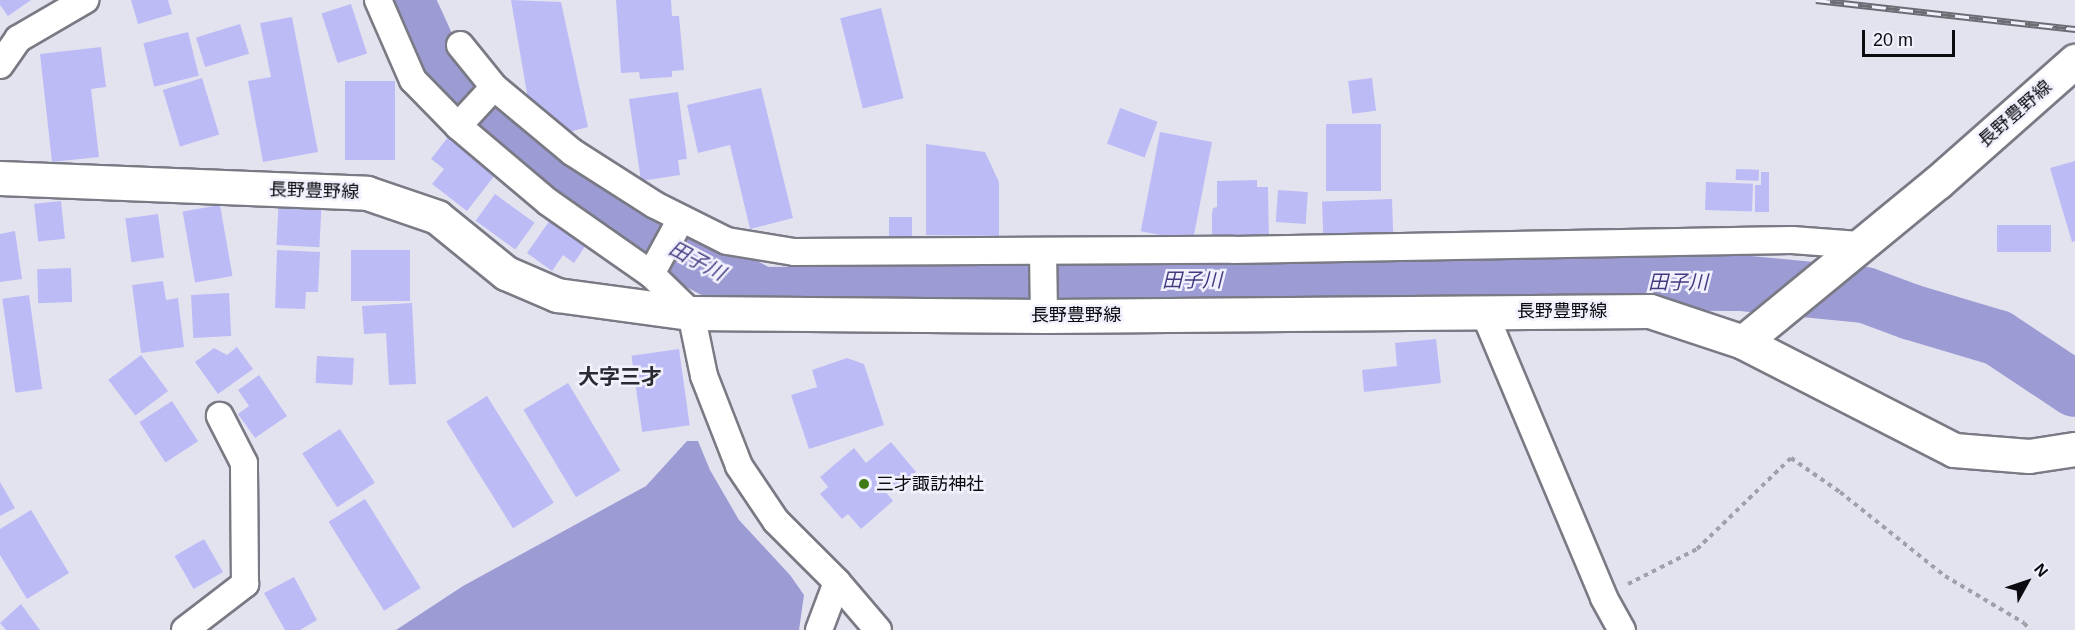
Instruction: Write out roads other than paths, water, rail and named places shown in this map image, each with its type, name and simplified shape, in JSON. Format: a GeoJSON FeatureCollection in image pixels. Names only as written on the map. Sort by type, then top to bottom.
{"type":"FeatureCollection","features":[{"type":"Feature","properties":{"kind":"main road","name":"長野豊野線"},"geometry":{"type":"LineString","coordinates":[[0,178],[367,192],[437,217],[506,273],[557,295],[692,314],[1650,311],[1743,342],[1938,182],[2075,61]]}},
{"type":"Feature","properties":{"kind":"main road"},"geometry":{"type":"LineString","coordinates":[[1743,342],[1954,450],[2029,456],[2075,449]]}},
{"type":"Feature","properties":{"kind":"street"},"geometry":{"type":"LineString","coordinates":[[0,65],[18,39],[85,0]]}},
{"type":"Feature","properties":{"kind":"street"},"geometry":{"type":"LineString","coordinates":[[378,0],[412,80],[459,125],[548,202],[651,273],[692,314],[704,376],[739,466],[776,521],[837,582],[878,630]]}},
{"type":"Feature","properties":{"kind":"street"},"geometry":{"type":"LineString","coordinates":[[460,45],[494,88],[572,152],[655,205],[727,241],[794,252],[1043,256],[1792,240],[1850,252]]}},
{"type":"Feature","properties":{"kind":"street"},"geometry":{"type":"LineString","coordinates":[[459,125],[494,88]]}},
{"type":"Feature","properties":{"kind":"street"},"geometry":{"type":"LineString","coordinates":[[651,273],[681,220]]}},
{"type":"Feature","properties":{"kind":"street"},"geometry":{"type":"LineString","coordinates":[[1043,256],[1043,312]]}},
{"type":"Feature","properties":{"kind":"street"},"geometry":{"type":"LineString","coordinates":[[1484,312],[1604,598],[1622,630]]}},
{"type":"Feature","properties":{"kind":"street"},"geometry":{"type":"LineString","coordinates":[[185,630],[245,584],[244,462],[220,416]]}},
{"type":"Feature","properties":{"kind":"street"},"geometry":{"type":"LineString","coordinates":[[819,630],[837,582]]}},
{"type":"Feature","properties":{"kind":"water"},"geometry":{"type":"Polygon","coordinates":[[[687,441],[698,441],[710,470],[739,520],[790,575],[804,595],[799,630],[396,630],[463,586],[646,486],[687,441]]]}},
{"type":"Feature","properties":{"kind":"waterway","name":"田子川"},"geometry":{"type":"LineString","coordinates":[[406,0],[437,68],[511,148],[617,219],[762,295],[870,294],[1043,280],[1740,283],[1865,295],[1911,312],[1998,338],[2075,389]]}},
{"type":"Feature","properties":{"kind":"railway"},"geometry":{"type":"LineString","coordinates":[[1816,0],[2075,29]]}},
{"type":"Feature","properties":{"kind":"place","name":"三才諏訪神社"},"geometry":{"type":"Point","coordinates":[864,484]}},
{"type":"Feature","properties":{"kind":"district","name":"大字三才"},"geometry":{"type":"Point","coordinates":[620,377]}}]}
